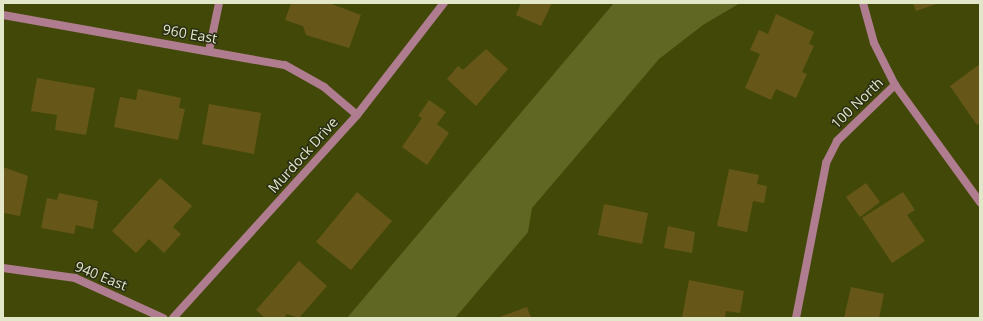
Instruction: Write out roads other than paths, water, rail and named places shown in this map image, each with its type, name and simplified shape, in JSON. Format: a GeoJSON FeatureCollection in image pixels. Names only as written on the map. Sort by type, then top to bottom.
{"type":"FeatureCollection","features":[{"type":"Feature","properties":{"kind":"street"},"geometry":{"type":"LineString","coordinates":[[209,51],[219,3]]}},
{"type":"Feature","properties":{"kind":"street","name":"Murdock Drive"},"geometry":{"type":"LineString","coordinates":[[173,318],[357,115],[444,3]]}},
{"type":"Feature","properties":{"kind":"street","name":"100 North"},"geometry":{"type":"LineString","coordinates":[[796,318],[826,162],[837,141],[895,85],[874,43],[863,3]]}},
{"type":"Feature","properties":{"kind":"street","name":"960 East"},"geometry":{"type":"LineString","coordinates":[[3,15],[285,65],[324,87],[357,115]]}},
{"type":"Feature","properties":{"kind":"street"},"geometry":{"type":"LineString","coordinates":[[895,85],[979,197]]}},
{"type":"Feature","properties":{"kind":"street","name":"940 East"},"geometry":{"type":"LineString","coordinates":[[3,268],[75,278],[163,318]]}}]}
